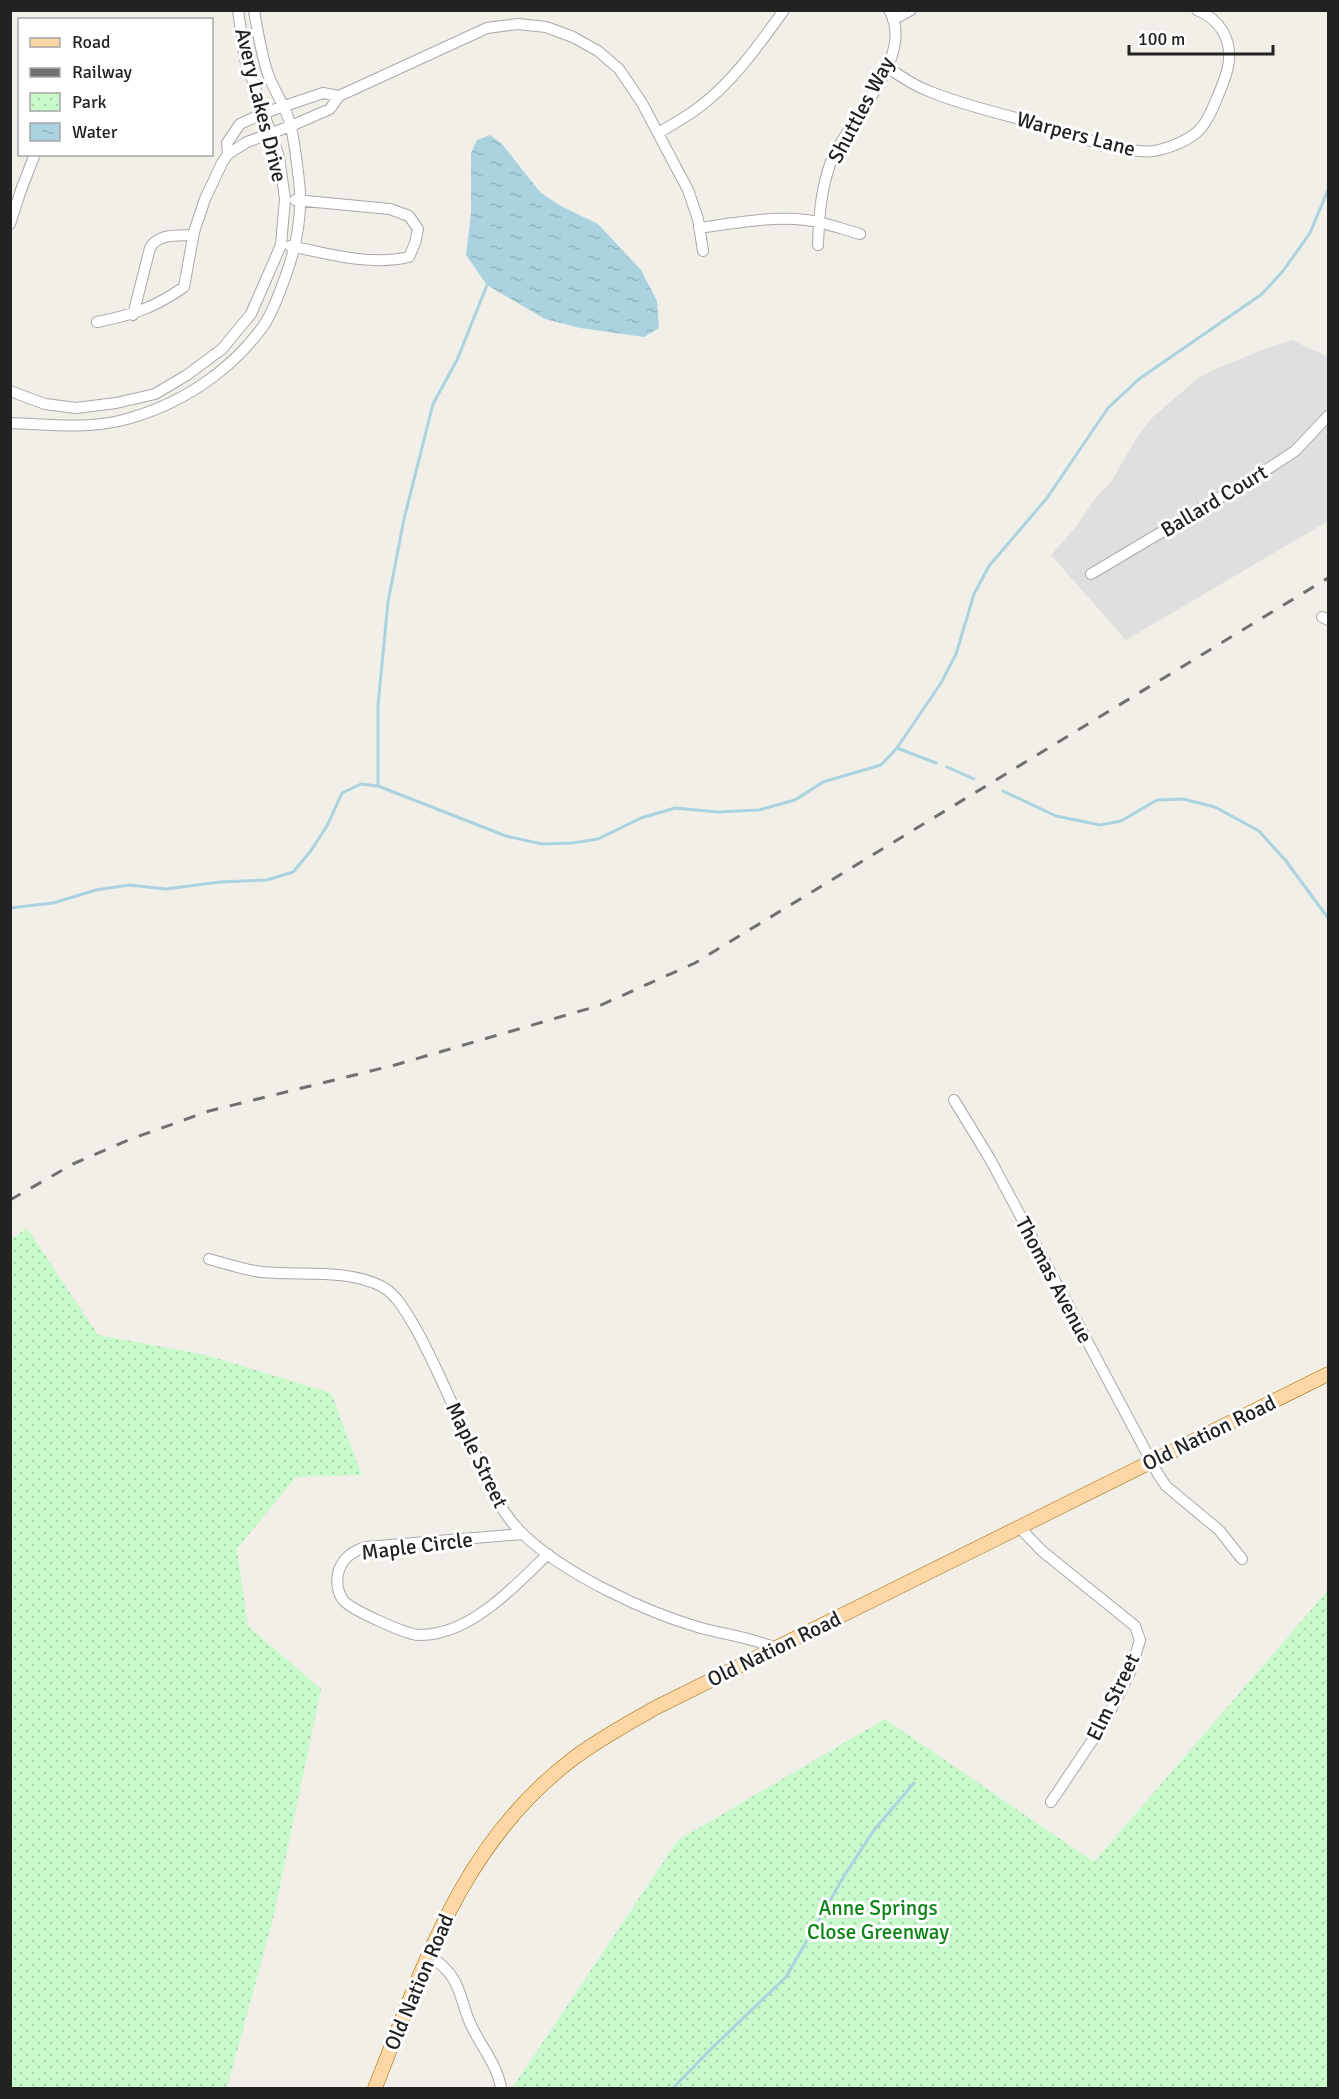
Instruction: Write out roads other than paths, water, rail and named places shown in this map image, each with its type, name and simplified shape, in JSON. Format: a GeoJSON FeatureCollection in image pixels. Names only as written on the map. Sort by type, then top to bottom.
{"type":"FeatureCollection","features":[{"type":"Feature","properties":{"kind":"main road","name":"Old Nation Road"},"geometry":{"type":"LineString","coordinates":[[375,2088],[429,1954],[463,1883],[485,1850],[522,1806],[573,1759],[605,1736],[655,1708],[1329,1374]]}},
{"type":"Feature","properties":{"kind":"street","name":"Avery Lakes Drive"},"geometry":{"type":"LineString","coordinates":[[10,391],[45,404],[76,408],[116,403],[155,394],[187,375],[222,349],[252,314],[281,244],[285,199],[279,157],[245,59],[238,10]]}},
{"type":"Feature","properties":{"kind":"street","name":"Avery Lakes Drive"},"geometry":{"type":"LineString","coordinates":[[10,423],[88,425],[120,421],[176,402],[234,360],[266,323],[296,248],[301,200],[291,126],[260,48],[255,10]]}},
{"type":"Feature","properties":{"kind":"street"},"geometry":{"type":"LineString","coordinates":[[658,133],[699,108],[718,91],[784,10]]}},
{"type":"Feature","properties":{"kind":"street"},"geometry":{"type":"LineString","coordinates":[[891,15],[911,10]]}},
{"type":"Feature","properties":{"kind":"street","name":"Warpers Lane"},"geometry":{"type":"LineString","coordinates":[[887,68],[931,92],[985,109],[1111,146],[1142,152],[1157,151],[1179,143],[1197,132],[1209,115],[1227,76],[1231,55],[1227,39],[1217,22],[1197,10]]}},
{"type":"Feature","properties":{"kind":"street","name":"Shuttles Way"},"geometry":{"type":"LineString","coordinates":[[818,245],[824,184],[832,159],[892,58],[894,42],[891,15]]}},
{"type":"Feature","properties":{"kind":"street"},"geometry":{"type":"LineString","coordinates":[[97,322],[133,315],[168,299],[184,287],[193,234],[205,200],[228,154],[247,141],[291,126],[330,109],[339,96],[487,28],[518,24],[546,27],[573,37],[598,51],[619,69],[642,103],[688,190],[703,251]]}},
{"type":"Feature","properties":{"kind":"street"},"geometry":{"type":"LineString","coordinates":[[228,154],[227,143],[240,124],[264,113],[324,93],[339,96]]}},
{"type":"Feature","properties":{"kind":"street"},"geometry":{"type":"LineString","coordinates":[[10,224],[16,189],[35,156]]}},
{"type":"Feature","properties":{"kind":"street"},"geometry":{"type":"LineString","coordinates":[[281,244],[374,260],[397,260],[409,257],[418,229],[409,216],[390,208],[285,199]]}},
{"type":"Feature","properties":{"kind":"street"},"geometry":{"type":"LineString","coordinates":[[699,228],[767,220],[804,220],[860,234]]}},
{"type":"Feature","properties":{"kind":"street"},"geometry":{"type":"LineString","coordinates":[[133,315],[153,242],[162,237],[193,234]]}},
{"type":"Feature","properties":{"kind":"street"},"geometry":{"type":"LineString","coordinates":[[222,349],[234,360]]}},
{"type":"Feature","properties":{"kind":"street","name":"Ballard Court"},"geometry":{"type":"LineString","coordinates":[[1091,574],[1266,470],[1295,450],[1329,416]]}},
{"type":"Feature","properties":{"kind":"street","name":"Thomas Avenue"},"geometry":{"type":"LineString","coordinates":[[954,1100],[995,1169],[1166,1486],[1219,1530],[1242,1558]]}},
{"type":"Feature","properties":{"kind":"street","name":"Maple Street"},"geometry":{"type":"LineString","coordinates":[[209,1259],[260,1272],[369,1281],[391,1293],[404,1309],[427,1349],[500,1506],[523,1534],[548,1554],[585,1578],[630,1601],[700,1628],[757,1640],[775,1648]]}},
{"type":"Feature","properties":{"kind":"street","name":"Elm Street"},"geometry":{"type":"LineString","coordinates":[[1020,1528],[1042,1551],[1135,1626],[1140,1640],[1131,1670],[1106,1720],[1051,1802]]}},
{"type":"Feature","properties":{"kind":"street","name":"Maple Circle"},"geometry":{"type":"LineString","coordinates":[[523,1534],[366,1547],[348,1556],[341,1565],[336,1583],[344,1602],[352,1607],[414,1634],[440,1633],[482,1612],[513,1588],[548,1554]]}},
{"type":"Feature","properties":{"kind":"street"},"geometry":{"type":"LineString","coordinates":[[429,1954],[455,1981],[470,2024],[492,2061],[501,2088]]}},
{"type":"Feature","properties":{"kind":"water"},"geometry":{"type":"Polygon","coordinates":[[[490,135],[502,144],[540,192],[559,205],[598,224],[641,270],[657,301],[659,328],[644,337],[580,328],[545,319],[487,285],[466,255],[471,214],[471,153],[477,140],[490,135]]]}},
{"type":"Feature","properties":{"kind":"waterway"},"geometry":{"type":"LineString","coordinates":[[10,908],[53,903],[96,890],[129,885],[166,889],[220,882],[267,880],[293,872],[327,826],[342,793],[361,784],[378,786],[506,836],[542,844],[573,843],[598,839],[641,818],[675,808],[718,812],[759,810],[795,800],[823,782],[881,765],[897,748],[941,683],[956,654],[974,594],[989,566],[1047,498],[1108,408],[1139,379],[1262,294],[1283,271],[1310,233],[1328,190]]}},
{"type":"Feature","properties":{"kind":"waterway"},"geometry":{"type":"LineString","coordinates":[[378,786],[378,705],[388,602],[404,519],[433,404],[457,360],[487,285]]}},
{"type":"Feature","properties":{"kind":"waterway"},"geometry":{"type":"LineString","coordinates":[[897,748],[936,763]]}},
{"type":"Feature","properties":{"kind":"waterway"},"geometry":{"type":"LineString","coordinates":[[947,767],[974,779]]}},
{"type":"Feature","properties":{"kind":"waterway"},"geometry":{"type":"LineString","coordinates":[[1003,791],[1056,816],[1100,825],[1121,821],[1157,800],[1183,799],[1215,807],[1259,831],[1286,861],[1328,918]]}},
{"type":"Feature","properties":{"kind":"waterway"},"geometry":{"type":"LineString","coordinates":[[673,2088],[786,1977],[844,1876],[874,1830],[914,1783]]}},
{"type":"Feature","properties":{"kind":"railway"},"geometry":{"type":"LineString","coordinates":[[10,1200],[73,1164],[131,1139],[209,1111],[395,1065],[601,1005],[695,963],[1328,578]]}},
{"type":"Feature","properties":{"kind":"park label","name":"Anne Springs Close Greenway"},"geometry":{"type":"Point","coordinates":[878,1920]}}]}
